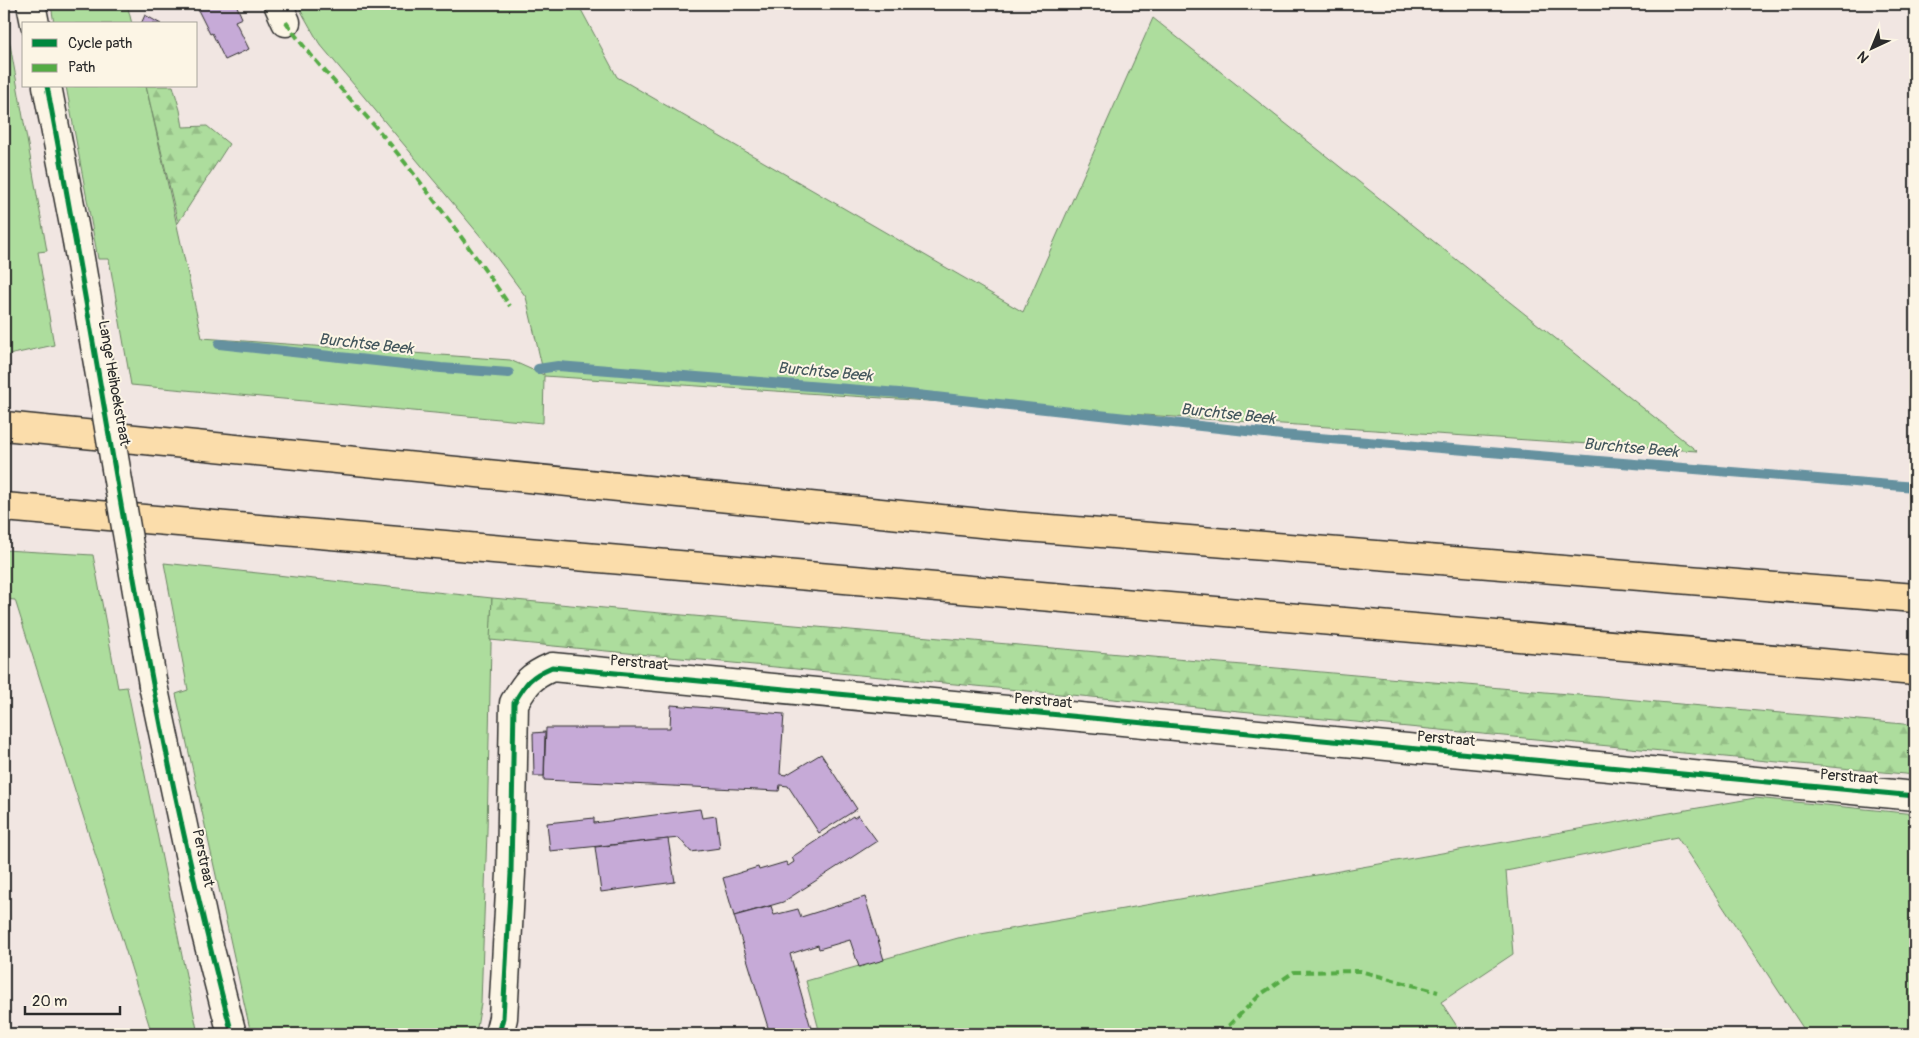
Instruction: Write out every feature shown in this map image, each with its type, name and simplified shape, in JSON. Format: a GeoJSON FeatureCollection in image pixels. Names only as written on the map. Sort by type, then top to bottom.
{"type":"FeatureCollection","features":[{"type":"Feature","properties":{"kind":"highway"},"geometry":{"type":"LineString","coordinates":[[4,426],[1001,525],[1915,598]]}},
{"type":"Feature","properties":{"kind":"highway"},"geometry":{"type":"LineString","coordinates":[[4,508],[1915,671]]}},
{"type":"Feature","properties":{"kind":"street"},"geometry":{"type":"LineString","coordinates":[[31,4],[35,22]]}},
{"type":"Feature","properties":{"kind":"street","name":"Lange Heihoekstraat"},"geometry":{"type":"LineString","coordinates":[[47,88],[76,241],[153,685]]}},
{"type":"Feature","properties":{"kind":"street","name":"Perstraat"},"geometry":{"type":"LineString","coordinates":[[499,1034],[503,1018],[511,873],[514,704],[527,681],[552,667],[1915,796]]}},
{"type":"Feature","properties":{"kind":"street","name":"Perstraat"},"geometry":{"type":"LineString","coordinates":[[153,685],[206,934],[232,1034]]}},
{"type":"Feature","properties":{"kind":"green space"},"geometry":{"type":"Polygon","coordinates":[[[51,4],[127,4],[132,22],[54,22],[51,4]]]}},
{"type":"Feature","properties":{"kind":"green space"},"geometry":{"type":"Polygon","coordinates":[[[297,4],[578,4],[617,77],[1023,312],[1153,18],[1697,451],[544,376],[543,423],[131,385],[109,259],[98,259],[66,88],[146,88],[202,338],[510,360],[544,375],[526,297],[482,238],[319,43],[297,4]]]}},
{"type":"Feature","properties":{"kind":"green space"},"geometry":{"type":"Polygon","coordinates":[[[4,11],[47,251],[38,252],[54,345],[4,356],[4,11]]]}},
{"type":"Feature","properties":{"kind":"green space"},"geometry":{"type":"Polygon","coordinates":[[[146,88],[174,88],[183,127],[207,126],[229,144],[178,223],[146,88]]]}},
{"type":"Feature","properties":{"kind":"green space"},"geometry":{"type":"Polygon","coordinates":[[[4,550],[93,555],[118,688],[127,687],[198,1034],[152,1034],[15,600],[4,599],[4,550]]]}},
{"type":"Feature","properties":{"kind":"green space"},"geometry":{"type":"Polygon","coordinates":[[[164,563],[492,598],[481,1003],[476,1034],[251,1034],[176,694],[188,690],[164,563]]]}},
{"type":"Feature","properties":{"kind":"green space"},"geometry":{"type":"Polygon","coordinates":[[[492,598],[1915,725],[1915,775],[490,640],[492,598]]]}},
{"type":"Feature","properties":{"kind":"green space"},"geometry":{"type":"Polygon","coordinates":[[[1755,798],[1915,814],[1915,1034],[1807,1034],[1677,837],[1506,871],[1513,954],[1441,1002],[1462,1034],[819,1034],[806,981],[958,938],[1755,798]]]}},
{"type":"Feature","properties":{"kind":"building"},"geometry":{"type":"Polygon","coordinates":[[[195,4],[236,4],[242,18],[235,21],[249,49],[225,60],[195,4]]]}},
{"type":"Feature","properties":{"kind":"building"},"geometry":{"type":"Polygon","coordinates":[[[145,15],[157,22],[142,22],[145,15]]]}},
{"type":"Feature","properties":{"kind":"building"},"geometry":{"type":"Polygon","coordinates":[[[671,705],[784,714],[780,774],[786,775],[821,754],[857,809],[819,833],[788,786],[780,785],[779,791],[544,780],[546,728],[670,728],[671,705]]]}},
{"type":"Feature","properties":{"kind":"building"},"geometry":{"type":"Polygon","coordinates":[[[545,732],[544,776],[534,776],[533,733],[545,732]]]}},
{"type":"Feature","properties":{"kind":"building"},"geometry":{"type":"Polygon","coordinates":[[[700,809],[702,818],[716,816],[720,848],[691,852],[679,838],[550,851],[547,823],[594,818],[594,823],[700,809]]]}},
{"type":"Feature","properties":{"kind":"building"},"geometry":{"type":"Polygon","coordinates":[[[858,815],[877,841],[783,902],[734,916],[723,878],[758,867],[759,870],[786,862],[788,866],[794,862],[792,857],[853,816],[854,818],[858,815]]]}},
{"type":"Feature","properties":{"kind":"building"},"geometry":{"type":"Polygon","coordinates":[[[668,839],[675,882],[601,892],[595,847],[668,839]]]}},
{"type":"Feature","properties":{"kind":"building"},"geometry":{"type":"Polygon","coordinates":[[[865,897],[884,960],[859,967],[850,940],[819,949],[818,945],[790,954],[811,1028],[770,1034],[734,916],[771,906],[774,915],[798,909],[801,917],[865,897]]]}},
{"type":"Feature","properties":{"kind":"building"},"geometry":{"type":"Polygon","coordinates":[[[807,1028],[808,1034],[770,1034],[807,1028]]]}},
{"type":"Feature","properties":{"kind":"waterway","name":"Burchtse Beek"},"geometry":{"type":"LineString","coordinates":[[219,344],[441,368],[509,373]]}},
{"type":"Feature","properties":{"kind":"waterway","name":"Burchtse Beek"},"geometry":{"type":"LineString","coordinates":[[538,369],[558,366],[899,393],[1282,435],[1915,487]]}},
{"type":"Feature","properties":{"kind":"marked path"},"geometry":{"type":"LineString","coordinates":[[286,22],[296,37],[380,132],[414,175],[510,306]]}},
{"type":"Feature","properties":{"kind":"marked path"},"geometry":{"type":"LineString","coordinates":[[1220,1034],[1261,994],[1294,972],[1360,971],[1438,992]]}},
{"type":"Feature","properties":{"kind":"cycle path"},"geometry":{"type":"LineString","coordinates":[[47,88],[161,728],[189,859],[232,1034]]}},
{"type":"Feature","properties":{"kind":"cycle path"},"geometry":{"type":"LineString","coordinates":[[499,1034],[503,1018],[511,873],[514,703],[529,681],[552,667],[1915,796]]}}]}
